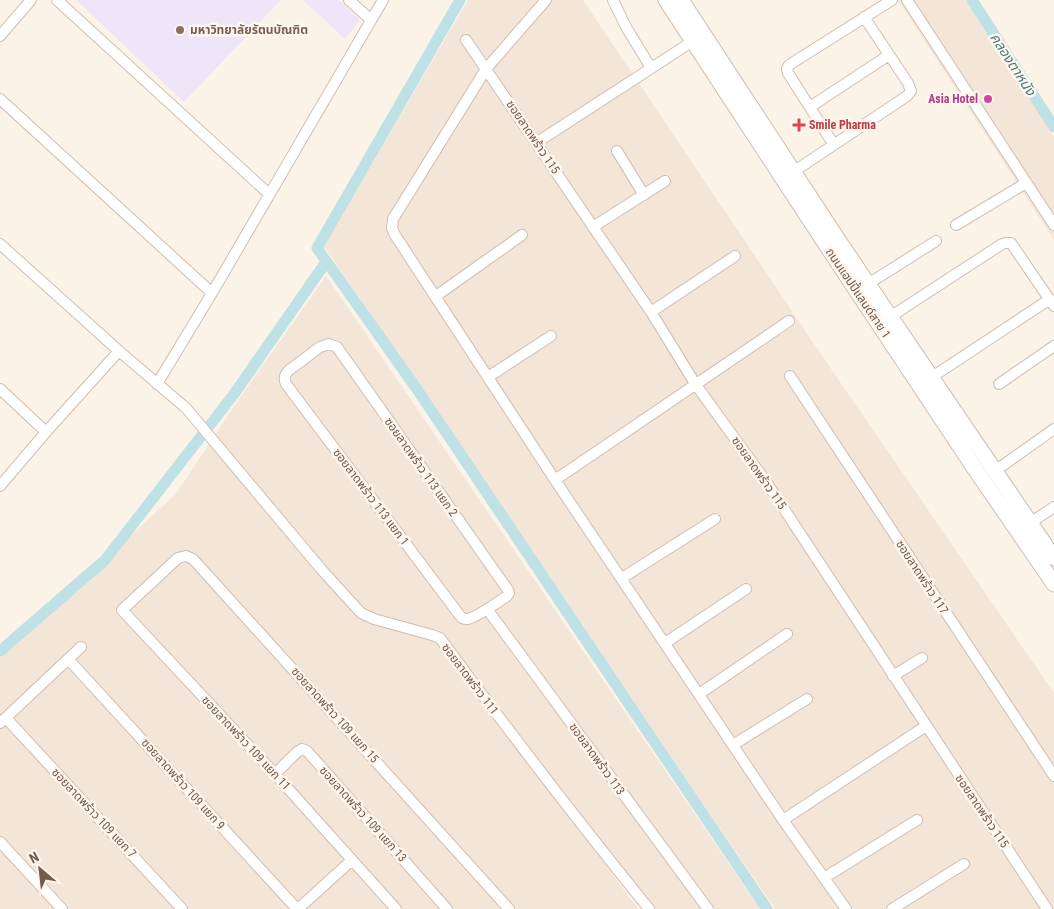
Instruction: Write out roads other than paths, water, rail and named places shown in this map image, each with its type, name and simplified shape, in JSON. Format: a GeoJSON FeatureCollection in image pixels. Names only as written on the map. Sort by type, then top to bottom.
{"type":"FeatureCollection","features":[{"type":"Feature","properties":{"kind":"street"},"geometry":{"type":"LineString","coordinates":[[0,36],[32,0]]}},
{"type":"Feature","properties":{"kind":"street"},"geometry":{"type":"LineString","coordinates":[[57,0],[269,194]]}},
{"type":"Feature","properties":{"kind":"street"},"geometry":{"type":"LineString","coordinates":[[349,0],[371,20]]}},
{"type":"Feature","properties":{"kind":"street"},"geometry":{"type":"LineString","coordinates":[[157,384],[383,0]]}},
{"type":"Feature","properties":{"kind":"street"},"geometry":{"type":"LineString","coordinates":[[613,0],[626,28],[652,68]]}},
{"type":"Feature","properties":{"kind":"street","name":"ถนนแฮปปี้แลนด์สาย 1"},"geometry":{"type":"LineString","coordinates":[[666,0],[693,41],[760,132]]}},
{"type":"Feature","properties":{"kind":"street","name":"ถนนแฮปปี้แลนด์สาย 1"},"geometry":{"type":"LineString","coordinates":[[681,0],[760,132],[926,381],[1054,584]]}},
{"type":"Feature","properties":{"kind":"street"},"geometry":{"type":"LineString","coordinates":[[834,145],[787,69],[789,65],[892,0]]}},
{"type":"Feature","properties":{"kind":"street"},"geometry":{"type":"LineString","coordinates":[[907,0],[1054,225]]}},
{"type":"Feature","properties":{"kind":"street"},"geometry":{"type":"LineString","coordinates":[[543,1],[486,68],[393,219],[392,228],[555,480],[783,820],[846,909]]}},
{"type":"Feature","properties":{"kind":"street"},"geometry":{"type":"LineString","coordinates":[[788,175],[907,96],[911,91],[908,83],[864,17]]}},
{"type":"Feature","properties":{"kind":"street","name":"ซอยลาดพร้าว 115"},"geometry":{"type":"LineString","coordinates":[[466,40],[651,312],[696,385],[766,484],[1047,909]]}},
{"type":"Feature","properties":{"kind":"street"},"geometry":{"type":"LineString","coordinates":[[536,143],[693,41]]}},
{"type":"Feature","properties":{"kind":"street"},"geometry":{"type":"LineString","coordinates":[[810,108],[889,55]]}},
{"type":"Feature","properties":{"kind":"street"},"geometry":{"type":"LineString","coordinates":[[0,100],[212,293]]}},
{"type":"Feature","properties":{"kind":"street"},"geometry":{"type":"LineString","coordinates":[[617,151],[644,195]]}},
{"type":"Feature","properties":{"kind":"street","name":"ถนนแฮปปี้แลนด์สาย 1"},"geometry":{"type":"LineString","coordinates":[[788,175],[868,284],[890,317],[926,381],[995,471],[1054,558]]}},
{"type":"Feature","properties":{"kind":"street"},"geometry":{"type":"LineString","coordinates":[[593,227],[665,181]]}},
{"type":"Feature","properties":{"kind":"street"},"geometry":{"type":"LineString","coordinates":[[956,225],[1026,183]]}},
{"type":"Feature","properties":{"kind":"street"},"geometry":{"type":"LineString","coordinates":[[436,296],[522,235]]}},
{"type":"Feature","properties":{"kind":"street"},"geometry":{"type":"LineString","coordinates":[[868,284],[936,241]]}},
{"type":"Feature","properties":{"kind":"street"},"geometry":{"type":"LineString","coordinates":[[890,317],[1006,243],[1011,243],[1052,303],[926,381]]}},
{"type":"Feature","properties":{"kind":"street","name":"ซอยลาดพร้าว 111"},"geometry":{"type":"LineString","coordinates":[[0,244],[119,351],[186,408],[321,569],[361,613],[374,619],[432,634],[440,638],[502,722],[649,909]]}},
{"type":"Feature","properties":{"kind":"street"},"geometry":{"type":"LineString","coordinates":[[651,312],[735,256]]}},
{"type":"Feature","properties":{"kind":"street"},"geometry":{"type":"LineString","coordinates":[[555,480],[789,321]]}},
{"type":"Feature","properties":{"kind":"street"},"geometry":{"type":"LineString","coordinates":[[488,377],[551,336]]}},
{"type":"Feature","properties":{"kind":"street","name":"ซอยลาดพร้าว 113 แยก 2"},"geometry":{"type":"LineString","coordinates":[[307,357],[325,345],[329,344],[336,347],[508,590],[507,596],[487,609]]}},
{"type":"Feature","properties":{"kind":"street"},"geometry":{"type":"LineString","coordinates":[[999,384],[1054,346]]}},
{"type":"Feature","properties":{"kind":"street"},"geometry":{"type":"LineString","coordinates":[[0,486],[119,351]]}},
{"type":"Feature","properties":{"kind":"street","name":"ซอยลาดพร้าว 113 แยก 1"},"geometry":{"type":"LineString","coordinates":[[307,357],[288,371],[284,379],[286,384],[461,617],[464,619],[470,618],[487,609]]}},
{"type":"Feature","properties":{"kind":"street","name":"ซอยลาดพร้าว 117"},"geometry":{"type":"LineString","coordinates":[[790,376],[1054,776]]}},
{"type":"Feature","properties":{"kind":"street"},"geometry":{"type":"LineString","coordinates":[[0,389],[46,432]]}},
{"type":"Feature","properties":{"kind":"street"},"geometry":{"type":"LineString","coordinates":[[995,471],[1054,429]]}},
{"type":"Feature","properties":{"kind":"street"},"geometry":{"type":"LineString","coordinates":[[1030,523],[1054,507]]}},
{"type":"Feature","properties":{"kind":"street"},"geometry":{"type":"LineString","coordinates":[[622,578],[715,519]]}},
{"type":"Feature","properties":{"kind":"street","name":"ซอยลาดพร้าว 109 แยก 15"},"geometry":{"type":"LineString","coordinates":[[153,581],[178,558],[186,556],[193,559],[509,909]]}},
{"type":"Feature","properties":{"kind":"street","name":"ซอยลาดพร้าว 109 แยก 11"},"geometry":{"type":"LineString","coordinates":[[153,581],[122,610],[275,774],[396,909]]}},
{"type":"Feature","properties":{"kind":"street"},"geometry":{"type":"LineString","coordinates":[[665,642],[746,589]]}},
{"type":"Feature","properties":{"kind":"street","name":"ซอยลาดพร้าว 113"},"geometry":{"type":"LineString","coordinates":[[487,609],[708,909]]}},
{"type":"Feature","properties":{"kind":"street"},"geometry":{"type":"LineString","coordinates":[[699,694],[787,634]]}},
{"type":"Feature","properties":{"kind":"street"},"geometry":{"type":"LineString","coordinates":[[3,720],[82,647]]}},
{"type":"Feature","properties":{"kind":"street"},"geometry":{"type":"LineString","coordinates":[[893,676],[922,658]]}},
{"type":"Feature","properties":{"kind":"street","name":"ซอยลาดพร้าว 109 แยก 9"},"geometry":{"type":"LineString","coordinates":[[69,660],[297,909]]}},
{"type":"Feature","properties":{"kind":"street"},"geometry":{"type":"LineString","coordinates":[[733,745],[807,699]]}},
{"type":"Feature","properties":{"kind":"street","name":"ซอยลาดพร้าว 109 แยก 7"},"geometry":{"type":"LineString","coordinates":[[3,720],[182,909]]}},
{"type":"Feature","properties":{"kind":"street"},"geometry":{"type":"LineString","coordinates":[[783,820],[926,726]]}},
{"type":"Feature","properties":{"kind":"street","name":"ซอยลาดพร้าว 109 แยก 13"},"geometry":{"type":"LineString","coordinates":[[275,774],[297,752],[307,751],[447,909]]}},
{"type":"Feature","properties":{"kind":"street"},"geometry":{"type":"LineString","coordinates":[[824,878],[917,820]]}},
{"type":"Feature","properties":{"kind":"street"},"geometry":{"type":"LineString","coordinates":[[0,842],[62,909]]}},
{"type":"Feature","properties":{"kind":"street"},"geometry":{"type":"LineString","coordinates":[[297,909],[352,860]]}},
{"type":"Feature","properties":{"kind":"street"},"geometry":{"type":"LineString","coordinates":[[892,909],[964,864]]}},
{"type":"Feature","properties":{"kind":"waterway"},"geometry":{"type":"LineString","coordinates":[[460,0],[317,248],[414,385],[767,909]]}},
{"type":"Feature","properties":{"kind":"waterway","name":"คลองตาหนัง"},"geometry":{"type":"LineString","coordinates":[[972,0],[1054,127]]}},
{"type":"Feature","properties":{"kind":"waterway"},"geometry":{"type":"LineString","coordinates":[[0,651],[105,560],[234,394],[326,262]]}},
{"type":"Feature","properties":{"kind":"place","name":"มหาวิทยาลัยรัตนบัณฑิต"},"geometry":{"type":"Point","coordinates":[180,30]}},
{"type":"Feature","properties":{"kind":"place","name":"Asia Hotel"},"geometry":{"type":"Point","coordinates":[988,99]}},
{"type":"Feature","properties":{"kind":"place","name":"Smile Pharma"},"geometry":{"type":"Point","coordinates":[799,125]}}]}
